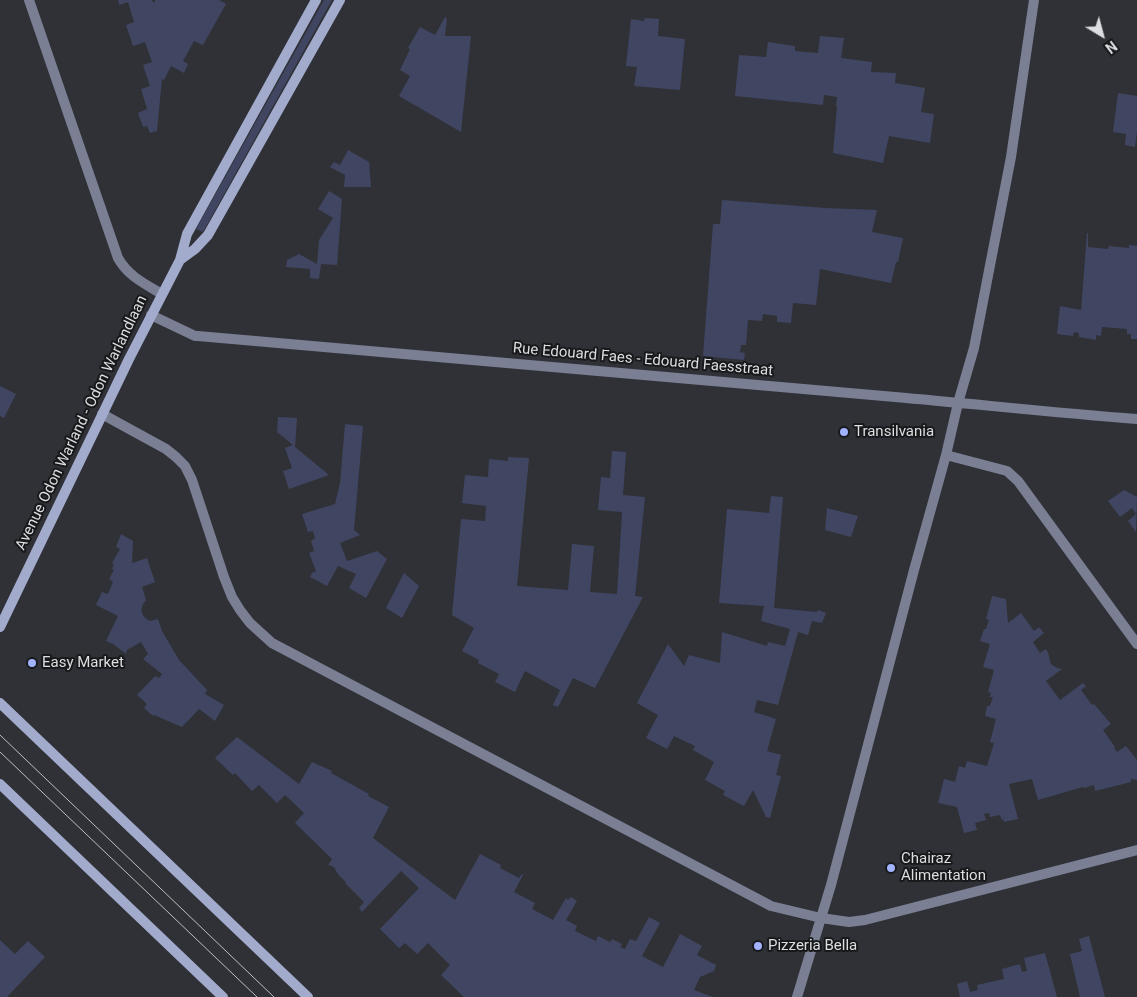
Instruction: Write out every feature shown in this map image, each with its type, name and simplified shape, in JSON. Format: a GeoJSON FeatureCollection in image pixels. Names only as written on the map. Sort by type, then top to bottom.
{"type":"FeatureCollection","features":[{"type":"Feature","properties":{"kind":"street"},"geometry":{"type":"LineString","coordinates":[[29,0],[118,258],[132,275],[162,294]]}},
{"type":"Feature","properties":{"kind":"street","name":"Avenue Odon Warland - Odon Warlandlaan"},"geometry":{"type":"LineString","coordinates":[[0,627],[102,414],[180,260],[187,234],[316,0]]}},
{"type":"Feature","properties":{"kind":"street","name":"Avenue Odon Warland - Odon Warlandlaan"},"geometry":{"type":"LineString","coordinates":[[180,260],[195,249],[208,235],[340,0]]}},
{"type":"Feature","properties":{"kind":"street"},"geometry":{"type":"LineString","coordinates":[[797,997],[831,885],[974,348],[1012,157],[1034,0]]}},
{"type":"Feature","properties":{"kind":"street","name":"Rue Edouard Faes - Edouard Faesstraat"},"geometry":{"type":"LineString","coordinates":[[151,315],[195,336],[1137,419]]}},
{"type":"Feature","properties":{"kind":"street"},"geometry":{"type":"LineString","coordinates":[[102,414],[166,449],[185,466],[192,480],[232,597],[250,623],[272,643],[771,906],[821,918],[849,922],[865,920],[1137,850]]}},
{"type":"Feature","properties":{"kind":"street"},"geometry":{"type":"LineString","coordinates":[[946,455],[1006,471],[1018,481],[1137,644]]}},
{"type":"Feature","properties":{"kind":"street"},"geometry":{"type":"LineString","coordinates":[[0,702],[308,997]]}},
{"type":"Feature","properties":{"kind":"street"},"geometry":{"type":"LineString","coordinates":[[0,784],[223,997]]}},
{"type":"Feature","properties":{"kind":"shaded area"},"geometry":{"type":"Polygon","coordinates":[[[118,0],[151,0],[155,3],[155,0],[219,0],[226,4],[203,45],[194,41],[183,61],[188,64],[184,73],[171,66],[164,80],[162,79],[157,131],[150,133],[147,126],[143,127],[138,113],[147,109],[141,89],[150,86],[143,65],[152,62],[145,42],[133,46],[126,25],[134,22],[128,2],[119,5],[118,0]]]}},
{"type":"Feature","properties":{"kind":"shaded area"},"geometry":{"type":"Polygon","coordinates":[[[324,0],[332,0],[203,232],[196,229],[324,0]]]}},
{"type":"Feature","properties":{"kind":"shaded area"},"geometry":{"type":"Polygon","coordinates":[[[445,17],[447,19],[445,36],[471,36],[461,132],[399,96],[410,76],[400,70],[410,49],[408,48],[420,27],[435,35],[445,17]]]}},
{"type":"Feature","properties":{"kind":"shaded area"},"geometry":{"type":"Polygon","coordinates":[[[645,18],[659,19],[658,36],[685,39],[680,90],[634,86],[637,67],[626,66],[631,19],[644,21],[645,18]]]}},
{"type":"Feature","properties":{"kind":"shaded area"},"geometry":{"type":"Polygon","coordinates":[[[820,36],[844,38],[841,58],[872,62],[871,72],[896,73],[895,83],[925,88],[921,112],[934,114],[930,143],[889,136],[883,163],[833,153],[837,97],[824,95],[823,105],[735,96],[739,55],[766,57],[768,42],[795,46],[795,51],[818,53],[820,36]]]}},
{"type":"Feature","properties":{"kind":"shaded area"},"geometry":{"type":"Polygon","coordinates":[[[1118,93],[1137,96],[1135,147],[1125,145],[1126,134],[1113,132],[1118,93]]]}},
{"type":"Feature","properties":{"kind":"shaded area"},"geometry":{"type":"Polygon","coordinates":[[[348,150],[369,162],[371,187],[344,187],[345,175],[330,167],[334,162],[340,165],[348,150]]]}},
{"type":"Feature","properties":{"kind":"shaded area"},"geometry":{"type":"Polygon","coordinates":[[[329,191],[342,199],[337,265],[321,264],[319,279],[310,278],[310,269],[286,267],[287,260],[299,254],[317,264],[319,240],[333,218],[318,209],[329,191]]]}},
{"type":"Feature","properties":{"kind":"shaded area"},"geometry":{"type":"Polygon","coordinates":[[[722,200],[877,210],[872,232],[903,238],[891,283],[820,269],[816,305],[793,303],[791,323],[777,322],[777,316],[763,314],[762,321],[748,320],[746,345],[741,345],[740,352],[745,353],[744,360],[703,356],[713,224],[720,224],[722,200]]]}},
{"type":"Feature","properties":{"kind":"shaded area"},"geometry":{"type":"Polygon","coordinates":[[[1087,233],[1088,247],[1108,249],[1109,246],[1129,248],[1129,245],[1137,246],[1137,339],[1131,339],[1131,334],[1127,334],[1127,329],[1102,327],[1101,336],[1096,335],[1096,340],[1079,337],[1079,333],[1074,332],[1073,336],[1057,334],[1060,306],[1081,310],[1087,233]]]}},
{"type":"Feature","properties":{"kind":"shaded area"},"geometry":{"type":"Polygon","coordinates":[[[0,386],[16,394],[4,418],[0,416],[0,386]]]}},
{"type":"Feature","properties":{"kind":"shaded area"},"geometry":{"type":"Polygon","coordinates":[[[278,417],[297,418],[295,447],[329,475],[289,489],[283,471],[292,468],[285,448],[293,445],[277,432],[278,417]]]}},
{"type":"Feature","properties":{"kind":"shaded area"},"geometry":{"type":"Polygon","coordinates":[[[345,424],[363,426],[354,530],[360,535],[340,543],[347,561],[377,551],[387,559],[366,598],[349,588],[356,574],[338,566],[327,586],[310,577],[316,571],[309,553],[314,551],[311,541],[315,538],[313,531],[308,532],[302,514],[335,504],[340,483],[345,424]]]}},
{"type":"Feature","properties":{"kind":"shaded area"},"geometry":{"type":"Polygon","coordinates":[[[612,451],[626,452],[623,495],[645,497],[635,596],[643,597],[595,688],[573,678],[558,707],[553,705],[560,690],[525,671],[515,692],[495,682],[499,674],[478,663],[479,660],[462,651],[474,628],[452,615],[461,519],[485,521],[486,506],[462,503],[465,475],[488,477],[489,459],[508,461],[508,457],[529,458],[517,586],[568,590],[572,544],[594,546],[590,592],[617,594],[622,512],[598,510],[601,477],[610,478],[612,451]]]}},
{"type":"Feature","properties":{"kind":"shaded area"},"geometry":{"type":"Polygon","coordinates":[[[1124,490],[1137,497],[1136,532],[1128,521],[1136,514],[1132,508],[1120,517],[1108,501],[1124,490]]]}},
{"type":"Feature","properties":{"kind":"shaded area"},"geometry":{"type":"Polygon","coordinates":[[[771,496],[783,497],[774,608],[817,612],[818,610],[826,613],[822,623],[812,621],[808,635],[798,632],[778,705],[757,700],[754,712],[776,719],[767,751],[781,755],[776,775],[781,776],[770,818],[766,817],[753,790],[744,806],[723,795],[725,791],[705,780],[714,762],[693,750],[695,746],[674,736],[667,749],[646,738],[658,715],[637,703],[668,644],[684,666],[689,655],[720,663],[722,632],[767,646],[768,642],[785,646],[790,629],[761,621],[764,606],[719,603],[727,509],[769,513],[771,496]]]}},
{"type":"Feature","properties":{"kind":"shaded area"},"geometry":{"type":"Polygon","coordinates":[[[827,508],[858,516],[851,537],[825,530],[827,508]]]}},
{"type":"Feature","properties":{"kind":"shaded area"},"geometry":{"type":"Polygon","coordinates":[[[121,534],[133,541],[132,563],[147,558],[155,582],[142,587],[146,600],[142,614],[150,621],[158,619],[162,631],[179,660],[207,690],[205,694],[224,705],[215,721],[199,709],[182,727],[153,716],[144,708],[147,704],[137,695],[155,676],[159,678],[162,674],[143,659],[148,654],[141,642],[127,650],[126,654],[106,641],[118,616],[96,605],[102,592],[108,594],[113,582],[109,579],[114,570],[112,569],[114,564],[112,563],[120,549],[116,547],[121,534]]]}},
{"type":"Feature","properties":{"kind":"shaded area"},"geometry":{"type":"Polygon","coordinates":[[[404,573],[419,586],[402,618],[386,608],[404,573]]]}},
{"type":"Feature","properties":{"kind":"shaded area"},"geometry":{"type":"Polygon","coordinates":[[[992,596],[1006,599],[1008,623],[1021,613],[1034,631],[1039,627],[1044,633],[1033,642],[1040,653],[1046,649],[1053,666],[1062,669],[1046,681],[1060,700],[1083,683],[1086,686],[1081,690],[1092,705],[1094,704],[1111,724],[1103,730],[1114,748],[1117,752],[1126,746],[1137,760],[1137,780],[1131,779],[1131,782],[1095,791],[1094,785],[1083,787],[1038,800],[1032,779],[1009,784],[1018,819],[1004,822],[1000,815],[990,817],[989,813],[984,814],[986,820],[975,823],[977,830],[964,833],[957,807],[938,803],[944,779],[955,782],[959,766],[965,768],[967,761],[987,766],[994,743],[990,742],[996,719],[985,716],[987,706],[990,706],[993,697],[990,697],[991,693],[988,692],[994,670],[983,667],[990,644],[980,641],[989,620],[986,619],[992,596]]]}},
{"type":"Feature","properties":{"kind":"shaded area"},"geometry":{"type":"Polygon","coordinates":[[[237,737],[299,784],[312,762],[332,771],[331,773],[389,807],[373,838],[455,900],[480,854],[501,865],[500,868],[519,878],[522,874],[514,892],[535,903],[532,909],[553,920],[566,898],[568,900],[571,897],[577,901],[566,920],[577,926],[575,931],[596,941],[598,936],[610,942],[612,939],[622,944],[620,947],[625,949],[630,939],[636,941],[649,917],[660,923],[642,956],[663,967],[680,934],[702,946],[697,955],[716,965],[714,971],[700,977],[694,990],[713,997],[464,997],[441,975],[450,965],[428,943],[417,954],[405,943],[399,948],[380,929],[419,888],[401,871],[362,912],[359,908],[364,902],[345,883],[334,868],[328,865],[332,859],[295,823],[304,813],[285,795],[277,803],[259,785],[252,791],[235,773],[233,775],[215,758],[237,737]]]}},
{"type":"Feature","properties":{"kind":"shaded area"},"geometry":{"type":"Polygon","coordinates":[[[1089,936],[1105,997],[1080,997],[1070,954],[1082,951],[1079,939],[1089,936]]]}},
{"type":"Feature","properties":{"kind":"shaded area"},"geometry":{"type":"Polygon","coordinates":[[[0,940],[15,954],[28,941],[45,957],[7,997],[0,997],[0,940]]]}},
{"type":"Feature","properties":{"kind":"shaded area"},"geometry":{"type":"Polygon","coordinates":[[[1045,953],[1057,997],[960,997],[957,984],[967,981],[970,992],[978,990],[977,985],[1004,979],[1002,969],[1020,964],[1022,972],[1027,971],[1024,958],[1045,953]]]}},
{"type":"Feature","properties":{"kind":"tram line"},"geometry":{"type":"LineString","coordinates":[[0,735],[274,997]]}},
{"type":"Feature","properties":{"kind":"tram line"},"geometry":{"type":"LineString","coordinates":[[0,752],[257,997]]}},
{"type":"Feature","properties":{"kind":"place","name":"Transilvania"},"geometry":{"type":"Point","coordinates":[844,432]}},
{"type":"Feature","properties":{"kind":"place","name":"Easy Market"},"geometry":{"type":"Point","coordinates":[32,663]}},
{"type":"Feature","properties":{"kind":"place","name":"Chairaz Alimentation"},"geometry":{"type":"Point","coordinates":[891,868]}},
{"type":"Feature","properties":{"kind":"place","name":"Pizzeria Bella"},"geometry":{"type":"Point","coordinates":[758,946]}}]}
